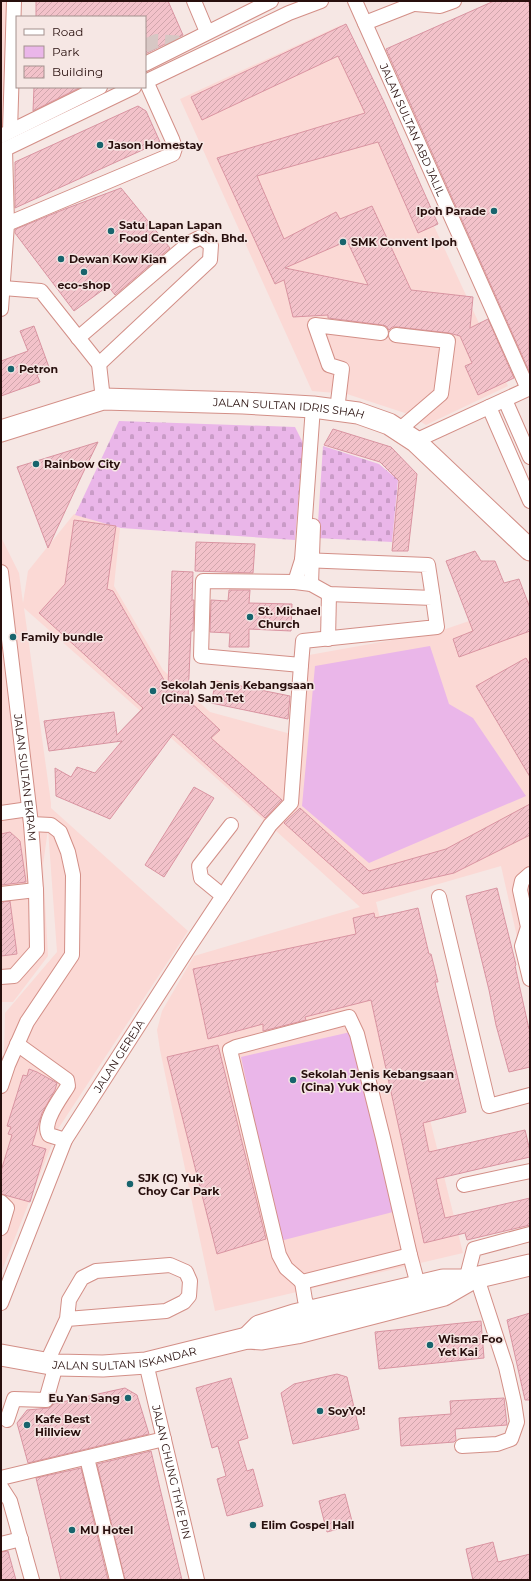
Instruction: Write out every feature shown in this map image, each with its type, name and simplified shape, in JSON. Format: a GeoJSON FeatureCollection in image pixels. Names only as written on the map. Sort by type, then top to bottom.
{"type":"FeatureCollection","features":[{"type":"Feature","properties":{"kind":"highway","name":"JALAN SULTAN IDRIS SHAH"},"geometry":{"type":"LineString","coordinates":[[1,431],[103,399],[243,403],[358,413],[389,424],[407,436],[530,550]]}},
{"type":"Feature","properties":{"kind":"highway","name":"JALAN SULTAN ISKANDAR"},"geometry":{"type":"LineString","coordinates":[[247,1338],[259,1326],[310,1312],[418,1285],[443,1280],[471,1279],[530,1265]]}},
{"type":"Feature","properties":{"kind":"highway","name":"JALAN SULTAN ISKANDAR"},"geometry":{"type":"LineString","coordinates":[[1,1355],[51,1364],[103,1366],[146,1363],[247,1338],[262,1339],[297,1333],[444,1295],[471,1279]]}},
{"type":"Feature","properties":{"kind":"street"},"geometry":{"type":"LineString","coordinates":[[6,134],[14,1]]}},
{"type":"Feature","properties":{"kind":"street"},"geometry":{"type":"LineString","coordinates":[[146,63],[271,1]]}},
{"type":"Feature","properties":{"kind":"street"},"geometry":{"type":"LineString","coordinates":[[146,81],[289,14],[321,1]]}},
{"type":"Feature","properties":{"kind":"street","name":"JALAN SULTAN ABD JALIL"},"geometry":{"type":"LineString","coordinates":[[355,1],[529,389]]}},
{"type":"Feature","properties":{"kind":"street"},"geometry":{"type":"LineString","coordinates":[[365,23],[418,2],[440,6],[454,1]]}},
{"type":"Feature","properties":{"kind":"street"},"geometry":{"type":"LineString","coordinates":[[196,2],[207,32]]}},
{"type":"Feature","properties":{"kind":"street"},"geometry":{"type":"LineString","coordinates":[[6,134],[98,88]]}},
{"type":"Feature","properties":{"kind":"street"},"geometry":{"type":"LineString","coordinates":[[1,309],[7,224],[3,150],[132,88]]}},
{"type":"Feature","properties":{"kind":"street"},"geometry":{"type":"LineString","coordinates":[[7,224],[173,154],[175,148],[172,139],[145,88]]}},
{"type":"Feature","properties":{"kind":"street"},"geometry":{"type":"LineString","coordinates":[[78,338],[189,243],[201,237],[211,245],[210,260],[99,364]]}},
{"type":"Feature","properties":{"kind":"street"},"geometry":{"type":"LineString","coordinates":[[3,288],[41,291],[99,364],[103,399]]}},
{"type":"Feature","properties":{"kind":"street"},"geometry":{"type":"LineString","coordinates":[[311,584],[307,560],[324,409],[342,369],[329,365],[314,325],[381,333]]}},
{"type":"Feature","properties":{"kind":"street"},"geometry":{"type":"LineString","coordinates":[[396,335],[448,341],[441,394],[407,436]]}},
{"type":"Feature","properties":{"kind":"street"},"geometry":{"type":"LineString","coordinates":[[407,436],[489,408],[529,389]]}},
{"type":"Feature","properties":{"kind":"street"},"geometry":{"type":"LineString","coordinates":[[505,400],[530,457]]}},
{"type":"Feature","properties":{"kind":"street"},"geometry":{"type":"LineString","coordinates":[[489,408],[530,501]]}},
{"type":"Feature","properties":{"kind":"street"},"geometry":{"type":"LineString","coordinates":[[295,582],[307,560]]}},
{"type":"Feature","properties":{"kind":"street"},"geometry":{"type":"LineString","coordinates":[[307,560],[428,565],[437,627],[328,639],[329,594]]}},
{"type":"Feature","properties":{"kind":"street","name":"JALAN SULTAN EKRAM"},"geometry":{"type":"LineString","coordinates":[[1,576],[31,824],[36,890],[37,950],[8,977]]}},
{"type":"Feature","properties":{"kind":"street"},"geometry":{"type":"LineString","coordinates":[[301,665],[201,656],[203,581],[295,582],[311,584],[329,594],[433,598]]}},
{"type":"Feature","properties":{"kind":"street","name":"JALAN GEREJA"},"geometry":{"type":"LineString","coordinates":[[1,1303],[66,1140],[223,896],[270,826],[291,803],[304,641],[328,639]]}},
{"type":"Feature","properties":{"kind":"street"},"geometry":{"type":"LineString","coordinates":[[1,813],[29,809]]}},
{"type":"Feature","properties":{"kind":"street"},"geometry":{"type":"LineString","coordinates":[[1,1086],[27,1022],[72,955],[73,875],[68,852],[60,832],[51,824],[31,824]]}},
{"type":"Feature","properties":{"kind":"street"},"geometry":{"type":"LineString","coordinates":[[223,896],[200,878],[200,866],[231,825]]}},
{"type":"Feature","properties":{"kind":"street"},"geometry":{"type":"LineString","coordinates":[[530,874],[522,881],[520,890],[529,926],[522,946],[530,979]]}},
{"type":"Feature","properties":{"kind":"street"},"geometry":{"type":"LineString","coordinates":[[1,894],[36,890]]}},
{"type":"Feature","properties":{"kind":"street"},"geometry":{"type":"LineString","coordinates":[[439,897],[489,1106],[530,1096]]}},
{"type":"Feature","properties":{"kind":"street"},"geometry":{"type":"LineString","coordinates":[[310,1312],[305,1300],[302,1282],[286,1268],[279,1255],[230,1050],[236,1047],[349,1017],[357,1034],[418,1285]]}},
{"type":"Feature","properties":{"kind":"street"},"geometry":{"type":"LineString","coordinates":[[17,1044],[67,1080],[68,1086],[47,1121],[46,1130],[49,1135],[66,1140]]}},
{"type":"Feature","properties":{"kind":"street"},"geometry":{"type":"LineString","coordinates":[[464,1186],[530,1171]]}},
{"type":"Feature","properties":{"kind":"street"},"geometry":{"type":"LineString","coordinates":[[1,1202],[7,1208],[1,1228]]}},
{"type":"Feature","properties":{"kind":"street"},"geometry":{"type":"LineString","coordinates":[[462,1446],[497,1444],[511,1440],[516,1422],[514,1402],[506,1367],[471,1279],[474,1249],[530,1234]]}},
{"type":"Feature","properties":{"kind":"street"},"geometry":{"type":"LineString","coordinates":[[302,1282],[410,1255]]}},
{"type":"Feature","properties":{"kind":"street"},"geometry":{"type":"LineString","coordinates":[[7,1420],[14,1399],[46,1400],[51,1364],[66,1319],[69,1300],[82,1278],[96,1271],[170,1265],[186,1272],[190,1281],[190,1296],[184,1302],[166,1310],[66,1319]]}},
{"type":"Feature","properties":{"kind":"street","name":"JALAN CHUNG THYE PIN"},"geometry":{"type":"LineString","coordinates":[[146,1363],[197,1580]]}},
{"type":"Feature","properties":{"kind":"street"},"geometry":{"type":"LineString","coordinates":[[1,1478],[164,1439]]}},
{"type":"Feature","properties":{"kind":"street"},"geometry":{"type":"LineString","coordinates":[[87,1458],[117,1580]]}},
{"type":"Feature","properties":{"kind":"street"},"geometry":{"type":"LineString","coordinates":[[1,1487],[10,1501],[32,1580]]}},
{"type":"Feature","properties":{"kind":"street"},"geometry":{"type":"LineString","coordinates":[[1,1544],[21,1539]]}},
{"type":"Feature","properties":{"kind":"shaded area"},"geometry":{"type":"Polygon","coordinates":[[[1,1],[8,1],[4,126],[1,127],[1,1]]]}},
{"type":"Feature","properties":{"kind":"shaded area","name":"SMK Convent Ipoh"},"geometry":{"type":"Polygon","coordinates":[[[341,25],[508,386],[426,425],[408,414],[347,394],[312,391],[180,99],[341,25]]]}},
{"type":"Feature","properties":{"kind":"shaded area"},"geometry":{"type":"Polygon","coordinates":[[[74,514],[120,528],[114,586],[163,670],[210,712],[302,737],[309,655],[437,632],[530,600],[530,994],[501,866],[376,902],[463,1253],[215,1311],[160,1050],[157,1030],[162,1011],[194,956],[360,907],[24,608],[51,808],[188,931],[58,1129],[1,1273],[1,1056],[4,1056],[5,1013],[57,952],[48,829],[43,865],[48,956],[13,1002],[1,1002],[1,537],[19,573],[23,603],[28,571],[74,514]]]}},
{"type":"Feature","properties":{"kind":"green space"},"geometry":{"type":"Polygon","coordinates":[[[119,421],[295,427],[303,443],[295,540],[121,528],[75,515],[119,421]]]}},
{"type":"Feature","properties":{"kind":"green space"},"geometry":{"type":"Polygon","coordinates":[[[323,446],[379,464],[398,480],[392,542],[317,538],[323,446]]]}},
{"type":"Feature","properties":{"kind":"green space"},"geometry":{"type":"Polygon","coordinates":[[[430,646],[449,704],[473,718],[526,796],[369,863],[302,806],[315,666],[430,646]]]}},
{"type":"Feature","properties":{"kind":"green space"},"geometry":{"type":"Polygon","coordinates":[[[355,1031],[393,1212],[280,1241],[241,1057],[355,1031]]]}},
{"type":"Feature","properties":{"kind":"building"},"geometry":{"type":"Polygon","coordinates":[[[36,1],[168,1],[183,35],[146,54],[146,16],[36,16],[36,1]]]}},
{"type":"Feature","properties":{"kind":"building","name":"Ipoh Parade"},"geometry":{"type":"Polygon","coordinates":[[[494,1],[528,1],[530,7],[529,371],[386,49],[494,1]]]}},
{"type":"Feature","properties":{"kind":"building"},"geometry":{"type":"Polygon","coordinates":[[[346,24],[384,102],[438,224],[418,233],[378,142],[257,176],[284,239],[336,212],[340,219],[372,206],[411,290],[473,297],[470,328],[488,319],[514,378],[478,395],[465,366],[472,363],[460,336],[449,333],[397,327],[392,327],[389,330],[386,326],[382,325],[328,318],[328,315],[293,317],[284,280],[275,284],[217,158],[365,113],[338,56],[202,120],[191,97],[346,24]],[[347,241],[285,268],[368,285],[347,241]]]}},
{"type":"Feature","properties":{"kind":"building"},"geometry":{"type":"Polygon","coordinates":[[[34,88],[79,88],[33,111],[34,88]]]}},
{"type":"Feature","properties":{"kind":"building"},"geometry":{"type":"Polygon","coordinates":[[[138,106],[146,111],[160,142],[15,208],[15,162],[138,106]]]}},
{"type":"Feature","properties":{"kind":"building","name":"Satu Lapan Lapan Food Center Sdn. Bhd."},"geometry":{"type":"Polygon","coordinates":[[[121,188],[170,248],[115,295],[108,286],[74,311],[15,231],[16,229],[65,209],[121,188]]]}},
{"type":"Feature","properties":{"kind":"building"},"geometry":{"type":"Polygon","coordinates":[[[34,326],[50,370],[37,375],[40,382],[1,396],[1,361],[28,351],[20,331],[34,326]]]}},
{"type":"Feature","properties":{"kind":"building"},"geometry":{"type":"Polygon","coordinates":[[[333,429],[391,447],[417,474],[408,551],[392,551],[399,481],[380,462],[324,445],[333,429]]]}},
{"type":"Feature","properties":{"kind":"building"},"geometry":{"type":"Polygon","coordinates":[[[98,442],[82,475],[48,548],[17,467],[98,442]]]}},
{"type":"Feature","properties":{"kind":"building","name":"Sekolah Jenis Kebangsaan (Cina) Sam Tet"},"geometry":{"type":"Polygon","coordinates":[[[74,520],[116,526],[107,589],[113,591],[168,687],[172,571],[193,572],[193,631],[191,631],[188,698],[186,698],[220,730],[211,738],[282,800],[265,818],[173,734],[110,819],[56,796],[55,768],[71,777],[77,767],[95,773],[122,741],[49,751],[44,721],[114,712],[117,735],[143,708],[39,613],[65,584],[74,520]]]}},
{"type":"Feature","properties":{"kind":"building"},"geometry":{"type":"Polygon","coordinates":[[[196,542],[255,544],[253,573],[195,571],[196,542]]]}},
{"type":"Feature","properties":{"kind":"building"},"geometry":{"type":"Polygon","coordinates":[[[475,551],[481,561],[495,561],[504,583],[519,579],[530,608],[530,631],[459,657],[453,639],[473,631],[446,561],[475,551]]]}},
{"type":"Feature","properties":{"kind":"building","name":"St. Michael Church"},"geometry":{"type":"Polygon","coordinates":[[[229,590],[250,590],[249,603],[292,604],[291,631],[249,629],[249,647],[229,647],[230,633],[210,632],[211,600],[228,601],[229,590]]]}},
{"type":"Feature","properties":{"kind":"building"},"geometry":{"type":"Polygon","coordinates":[[[526,658],[530,665],[530,777],[476,686],[526,658]]]}},
{"type":"Feature","properties":{"kind":"building"},"geometry":{"type":"Polygon","coordinates":[[[216,681],[290,696],[288,719],[211,703],[216,681]]]}},
{"type":"Feature","properties":{"kind":"building"},"geometry":{"type":"Polygon","coordinates":[[[194,787],[214,798],[164,877],[145,865],[194,787]]]}},
{"type":"Feature","properties":{"kind":"building"},"geometry":{"type":"Polygon","coordinates":[[[530,804],[530,835],[454,873],[363,894],[284,823],[300,808],[369,871],[446,849],[530,804]]]}},
{"type":"Feature","properties":{"kind":"building"},"geometry":{"type":"Polygon","coordinates":[[[10,832],[20,841],[26,882],[1,885],[1,834],[10,832]]]}},
{"type":"Feature","properties":{"kind":"building"},"geometry":{"type":"Polygon","coordinates":[[[497,888],[530,1029],[530,1067],[509,1072],[496,1025],[466,896],[497,888]]]}},
{"type":"Feature","properties":{"kind":"building"},"geometry":{"type":"Polygon","coordinates":[[[10,901],[17,954],[1,956],[1,902],[10,901]]]}},
{"type":"Feature","properties":{"kind":"building"},"geometry":{"type":"Polygon","coordinates":[[[418,908],[429,954],[431,954],[438,982],[435,982],[466,1112],[423,1123],[429,1152],[525,1130],[530,1151],[530,1157],[436,1179],[445,1218],[530,1198],[530,1225],[467,1240],[465,1233],[424,1243],[371,1000],[305,1017],[306,1020],[263,1031],[263,1024],[208,1039],[193,969],[356,934],[353,918],[374,913],[375,918],[418,908]]]}},
{"type":"Feature","properties":{"kind":"building"},"geometry":{"type":"Polygon","coordinates":[[[218,1045],[266,1239],[217,1254],[167,1057],[218,1045]]]}},
{"type":"Feature","properties":{"kind":"building"},"geometry":{"type":"Polygon","coordinates":[[[29,1069],[57,1083],[55,1090],[42,1113],[32,1145],[46,1149],[30,1202],[1,1194],[1,1171],[12,1135],[8,1134],[11,1127],[7,1126],[23,1075],[27,1076],[29,1069]]]}},
{"type":"Feature","properties":{"kind":"building"},"geometry":{"type":"Polygon","coordinates":[[[530,1313],[530,1400],[525,1400],[507,1320],[530,1313]]]}},
{"type":"Feature","properties":{"kind":"building","name":"Wisma Foo Yet Kai"},"geometry":{"type":"Polygon","coordinates":[[[481,1321],[484,1358],[379,1369],[375,1332],[481,1321]]]}},
{"type":"Feature","properties":{"kind":"building","name":"SoyYo!"},"geometry":{"type":"Polygon","coordinates":[[[337,1374],[347,1377],[359,1429],[293,1444],[281,1393],[294,1384],[337,1374]]]}},
{"type":"Feature","properties":{"kind":"building"},"geometry":{"type":"Polygon","coordinates":[[[231,1378],[248,1438],[238,1441],[247,1471],[253,1469],[263,1506],[227,1516],[217,1479],[226,1476],[218,1446],[212,1448],[196,1388],[231,1378]]]}},
{"type":"Feature","properties":{"kind":"building"},"geometry":{"type":"Polygon","coordinates":[[[125,1388],[137,1395],[149,1434],[28,1463],[17,1423],[27,1410],[49,1408],[53,1404],[125,1388]]]}},
{"type":"Feature","properties":{"kind":"building"},"geometry":{"type":"Polygon","coordinates":[[[504,1398],[507,1425],[455,1429],[456,1440],[454,1442],[401,1446],[399,1418],[451,1414],[450,1401],[504,1398]]]}},
{"type":"Feature","properties":{"kind":"building"},"geometry":{"type":"Polygon","coordinates":[[[151,1451],[182,1580],[125,1580],[97,1464],[151,1451]]]}},
{"type":"Feature","properties":{"kind":"building","name":"MU Hotel"},"geometry":{"type":"Polygon","coordinates":[[[81,1468],[108,1580],[61,1580],[36,1478],[81,1468]]]}},
{"type":"Feature","properties":{"kind":"building"},"geometry":{"type":"Polygon","coordinates":[[[345,1494],[353,1525],[327,1532],[319,1501],[345,1494]]]}},
{"type":"Feature","properties":{"kind":"building"},"geometry":{"type":"Polygon","coordinates":[[[493,1542],[498,1562],[530,1554],[530,1580],[473,1580],[466,1549],[493,1542]]]}},
{"type":"Feature","properties":{"kind":"building"},"geometry":{"type":"Polygon","coordinates":[[[8,1551],[16,1580],[1,1580],[1,1552],[8,1551]]]}},
{"type":"Feature","properties":{"kind":"tunnel"},"geometry":{"type":"LineString","coordinates":[[146,46],[156,41],[185,43]]}},
{"type":"Feature","properties":{"kind":"place","name":"Jason Homestay"},"geometry":{"type":"Point","coordinates":[100,145]}},
{"type":"Feature","properties":{"kind":"place","name":"Ipoh Parade"},"geometry":{"type":"Point","coordinates":[494,211]}},
{"type":"Feature","properties":{"kind":"place","name":"Satu Lapan Lapan Food Center Sdn. Bhd."},"geometry":{"type":"Point","coordinates":[111,231]}},
{"type":"Feature","properties":{"kind":"place","name":"SMK Convent Ipoh"},"geometry":{"type":"Point","coordinates":[343,242]}},
{"type":"Feature","properties":{"kind":"place","name":"Dewan Kow Kian"},"geometry":{"type":"Point","coordinates":[61,259]}},
{"type":"Feature","properties":{"kind":"place","name":"eco-shop"},"geometry":{"type":"Point","coordinates":[84,272]}},
{"type":"Feature","properties":{"kind":"place","name":"Petron"},"geometry":{"type":"Point","coordinates":[11,369]}},
{"type":"Feature","properties":{"kind":"place","name":"Rainbow City"},"geometry":{"type":"Point","coordinates":[36,464]}},
{"type":"Feature","properties":{"kind":"place","name":"St. Michael Church"},"geometry":{"type":"Point","coordinates":[250,617]}},
{"type":"Feature","properties":{"kind":"place","name":"Family bundle"},"geometry":{"type":"Point","coordinates":[13,637]}},
{"type":"Feature","properties":{"kind":"place","name":"Sekolah Jenis Kebangsaan (Cina) Sam Tet"},"geometry":{"type":"Point","coordinates":[153,691]}},
{"type":"Feature","properties":{"kind":"place","name":"Sekolah Jenis Kebangsaan (Cina) Yuk Choy"},"geometry":{"type":"Point","coordinates":[293,1080]}},
{"type":"Feature","properties":{"kind":"place","name":"SJK (C) Yuk Choy Car Park"},"geometry":{"type":"Point","coordinates":[130,1184]}},
{"type":"Feature","properties":{"kind":"place","name":"Wisma Foo Yet Kai"},"geometry":{"type":"Point","coordinates":[430,1345]}},
{"type":"Feature","properties":{"kind":"place","name":"Eu Yan Sang"},"geometry":{"type":"Point","coordinates":[128,1398]}},
{"type":"Feature","properties":{"kind":"place","name":"SoyYo!"},"geometry":{"type":"Point","coordinates":[320,1411]}},
{"type":"Feature","properties":{"kind":"place","name":"Kafe Best Hillview"},"geometry":{"type":"Point","coordinates":[27,1425]}},
{"type":"Feature","properties":{"kind":"place","name":"Elim Gospel Hall"},"geometry":{"type":"Point","coordinates":[253,1525]}},
{"type":"Feature","properties":{"kind":"place","name":"MU Hotel"},"geometry":{"type":"Point","coordinates":[72,1530]}}]}
